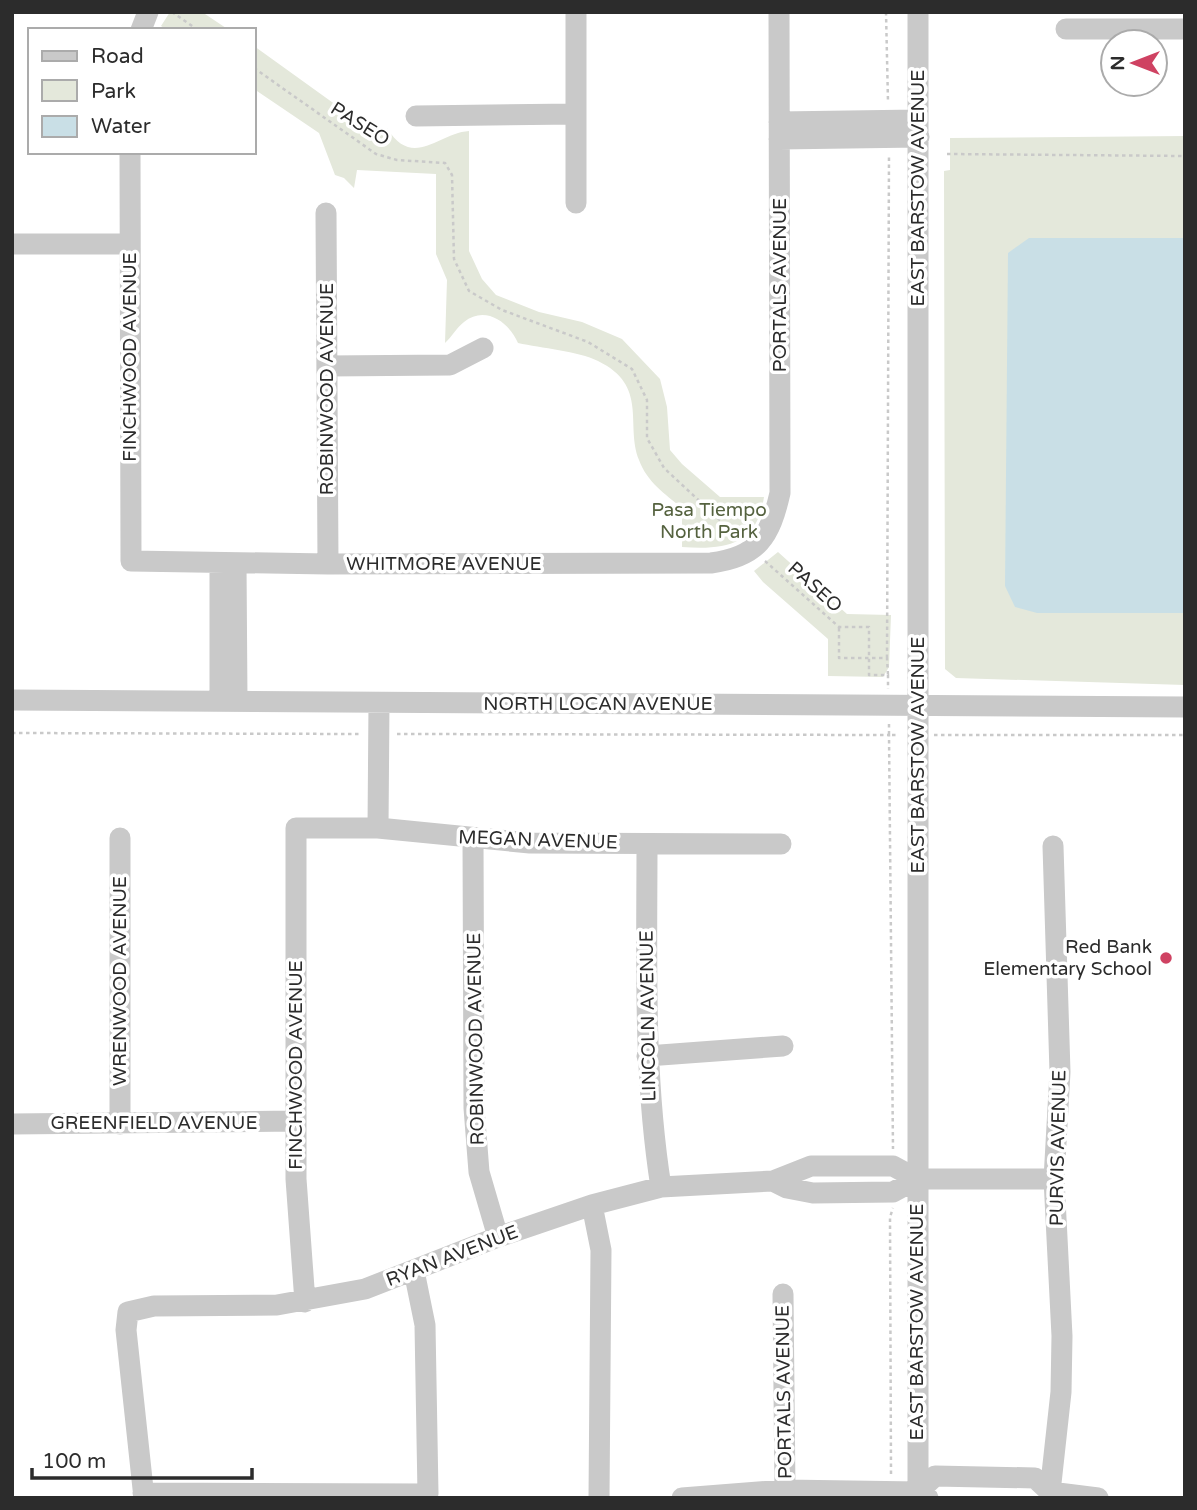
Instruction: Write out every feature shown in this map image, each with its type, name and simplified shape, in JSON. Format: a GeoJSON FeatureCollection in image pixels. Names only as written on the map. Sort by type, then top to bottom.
{"type":"FeatureCollection","features":[{"type":"Feature","properties":{"kind":"street"},"geometry":{"type":"LineString","coordinates":[[576,12],[576,203]]}},
{"type":"Feature","properties":{"kind":"street","name":"PORTALS AVENUE"},"geometry":{"type":"LineString","coordinates":[[754,550],[773,525],[780,493],[779,12]]}},
{"type":"Feature","properties":{"kind":"street","name":"EAST BARSTOW AVENUE"},"geometry":{"type":"LineString","coordinates":[[918,12],[917,1179],[921,1496]]}},
{"type":"Feature","properties":{"kind":"street"},"geometry":{"type":"LineString","coordinates":[[1066,29],[1185,29]]}},
{"type":"Feature","properties":{"kind":"street"},"geometry":{"type":"LineString","coordinates":[[416,116],[576,114]]}},
{"type":"Feature","properties":{"kind":"street"},"geometry":{"type":"LineString","coordinates":[[779,131],[918,128]]}},
{"type":"Feature","properties":{"kind":"street","name":"FINCHWOOD AVENUE"},"geometry":{"type":"LineString","coordinates":[[130,154],[131,561]]}},
{"type":"Feature","properties":{"kind":"street","name":"ROBINWOOD AVENUE"},"geometry":{"type":"LineString","coordinates":[[326,213],[328,565]]}},
{"type":"Feature","properties":{"kind":"street"},"geometry":{"type":"LineString","coordinates":[[12,244],[129,244]]}},
{"type":"Feature","properties":{"kind":"street"},"geometry":{"type":"LineString","coordinates":[[327,366],[450,365],[483,348]]}},
{"type":"Feature","properties":{"kind":"street","name":"WHITMORE AVENUE"},"geometry":{"type":"LineString","coordinates":[[131,561],[328,565],[711,564],[736,560],[754,550]]}},
{"type":"Feature","properties":{"kind":"street"},"geometry":{"type":"LineString","coordinates":[[228,563],[228,701]]}},
{"type":"Feature","properties":{"kind":"street","name":"NORTH LOCAN AVENUE"},"geometry":{"type":"LineString","coordinates":[[12,700],[1185,707]]}},
{"type":"Feature","properties":{"kind":"street"},"geometry":{"type":"LineString","coordinates":[[378,828],[379,703]]}},
{"type":"Feature","properties":{"kind":"street","name":"FINCHWOOD AVENUE"},"geometry":{"type":"LineString","coordinates":[[296,828],[296,1121],[298,1220],[305,1301]]}},
{"type":"Feature","properties":{"kind":"street","name":"MEGAN AVENUE"},"geometry":{"type":"LineString","coordinates":[[296,828],[378,828],[473,839],[647,844],[781,844]]}},
{"type":"Feature","properties":{"kind":"street","name":"WRENWOOD AVENUE"},"geometry":{"type":"LineString","coordinates":[[120,838],[120,1124]]}},
{"type":"Feature","properties":{"kind":"street","name":"ROBINWOOD AVENUE"},"geometry":{"type":"LineString","coordinates":[[473,839],[474,1108],[480,1172],[498,1237]]}},
{"type":"Feature","properties":{"kind":"street","name":"LINCOLN AVENUE"},"geometry":{"type":"LineString","coordinates":[[647,844],[647,1056],[650,1116],[661,1187]]}},
{"type":"Feature","properties":{"kind":"street","name":"PURVIS AVENUE"},"geometry":{"type":"LineString","coordinates":[[1047,1495],[1061,1392],[1062,1336],[1054,1179],[1060,1072],[1053,846]]}},
{"type":"Feature","properties":{"kind":"street"},"geometry":{"type":"LineString","coordinates":[[647,1056],[783,1046]]}},
{"type":"Feature","properties":{"kind":"street","name":"GREENFIELD AVENUE"},"geometry":{"type":"LineString","coordinates":[[12,1124],[296,1121]]}},
{"type":"Feature","properties":{"kind":"street","name":"RYAN AVENUE"},"geometry":{"type":"LineString","coordinates":[[143,1495],[126,1330],[128,1312],[154,1306],[277,1305],[365,1289],[498,1237],[592,1205],[661,1187],[773,1181],[811,1166],[893,1166],[917,1179]]}},
{"type":"Feature","properties":{"kind":"street"},"geometry":{"type":"LineString","coordinates":[[917,1179],[1054,1179]]}},
{"type":"Feature","properties":{"kind":"street","name":"RYAN AVENUE"},"geometry":{"type":"LineString","coordinates":[[773,1181],[787,1188],[813,1193],[893,1192],[917,1179]]}},
{"type":"Feature","properties":{"kind":"street"},"geometry":{"type":"LineString","coordinates":[[592,1205],[601,1250],[599,1498]]}},
{"type":"Feature","properties":{"kind":"street"},"geometry":{"type":"LineString","coordinates":[[143,1495],[428,1494],[425,1325],[414,1271]]}},
{"type":"Feature","properties":{"kind":"street","name":"PORTALS AVENUE"},"geometry":{"type":"LineString","coordinates":[[783,1294],[785,1490]]}},
{"type":"Feature","properties":{"kind":"street"},"geometry":{"type":"LineString","coordinates":[[682,1498],[785,1490],[921,1496],[935,1476],[1035,1478],[1047,1495],[1098,1498]]}},
{"type":"Feature","properties":{"kind":"path"},"geometry":{"type":"LineString","coordinates":[[172,12],[195,28]]}},
{"type":"Feature","properties":{"kind":"path"},"geometry":{"type":"LineString","coordinates":[[886,12],[889,107]]}},
{"type":"Feature","properties":{"kind":"path","name":"PASEO"},"geometry":{"type":"LineString","coordinates":[[256,69],[376,154],[397,160],[445,163],[452,175],[454,259],[469,291],[502,310],[589,342],[632,369],[647,400],[647,438],[664,468],[839,627],[869,626],[869,658]]}},
{"type":"Feature","properties":{"kind":"path"},"geometry":{"type":"LineString","coordinates":[[889,152],[887,658],[893,1166]]}},
{"type":"Feature","properties":{"kind":"path"},"geometry":{"type":"LineString","coordinates":[[947,153],[1185,156]]}},
{"type":"Feature","properties":{"kind":"path"},"geometry":{"type":"LineString","coordinates":[[839,627],[839,658],[887,658]]}},
{"type":"Feature","properties":{"kind":"path"},"geometry":{"type":"LineString","coordinates":[[869,658],[869,675],[888,675]]}},
{"type":"Feature","properties":{"kind":"path"},"geometry":{"type":"LineString","coordinates":[[12,733],[358,734]]}},
{"type":"Feature","properties":{"kind":"path"},"geometry":{"type":"LineString","coordinates":[[394,734],[1185,735]]}},
{"type":"Feature","properties":{"kind":"path"},"geometry":{"type":"LineString","coordinates":[[891,1474],[890,1217],[893,1192]]}},
{"type":"Feature","properties":{"kind":"green space"},"geometry":{"type":"Polygon","coordinates":[[[170,12],[202,12],[226,28],[164,28],[161,26],[170,12]]]}},
{"type":"Feature","properties":{"kind":"green space","name":"Pasa Tiempo North Park"},"geometry":{"type":"Polygon","coordinates":[[[256,47],[368,128],[387,128],[406,146],[426,146],[469,131],[469,251],[482,279],[496,295],[539,312],[582,322],[622,339],[660,379],[667,407],[670,450],[682,464],[720,497],[764,497],[754,526],[746,535],[725,545],[682,547],[682,508],[657,487],[642,468],[635,446],[630,394],[614,371],[598,361],[580,355],[518,343],[509,328],[496,318],[488,316],[472,317],[464,322],[445,343],[447,280],[436,254],[436,174],[357,170],[354,188],[344,178],[335,175],[319,133],[256,90],[256,47]]]}},
{"type":"Feature","properties":{"kind":"green space"},"geometry":{"type":"Polygon","coordinates":[[[1185,136],[1185,685],[956,678],[945,669],[944,171],[950,170],[950,138],[1185,136]]]}},
{"type":"Feature","properties":{"kind":"green space","name":"Pasa Tiempo North Park"},"geometry":{"type":"Polygon","coordinates":[[[778,552],[847,614],[891,615],[889,667],[883,677],[828,676],[828,639],[754,571],[778,552]]]}},
{"type":"Feature","properties":{"kind":"water"},"geometry":{"type":"Polygon","coordinates":[[[1029,238],[1185,238],[1185,613],[1037,613],[1015,607],[1005,586],[1008,253],[1029,238]]]}},
{"type":"Feature","properties":{"kind":"place","name":"Red Bank Elementary School"},"geometry":{"type":"Point","coordinates":[1166,958]}}]}
